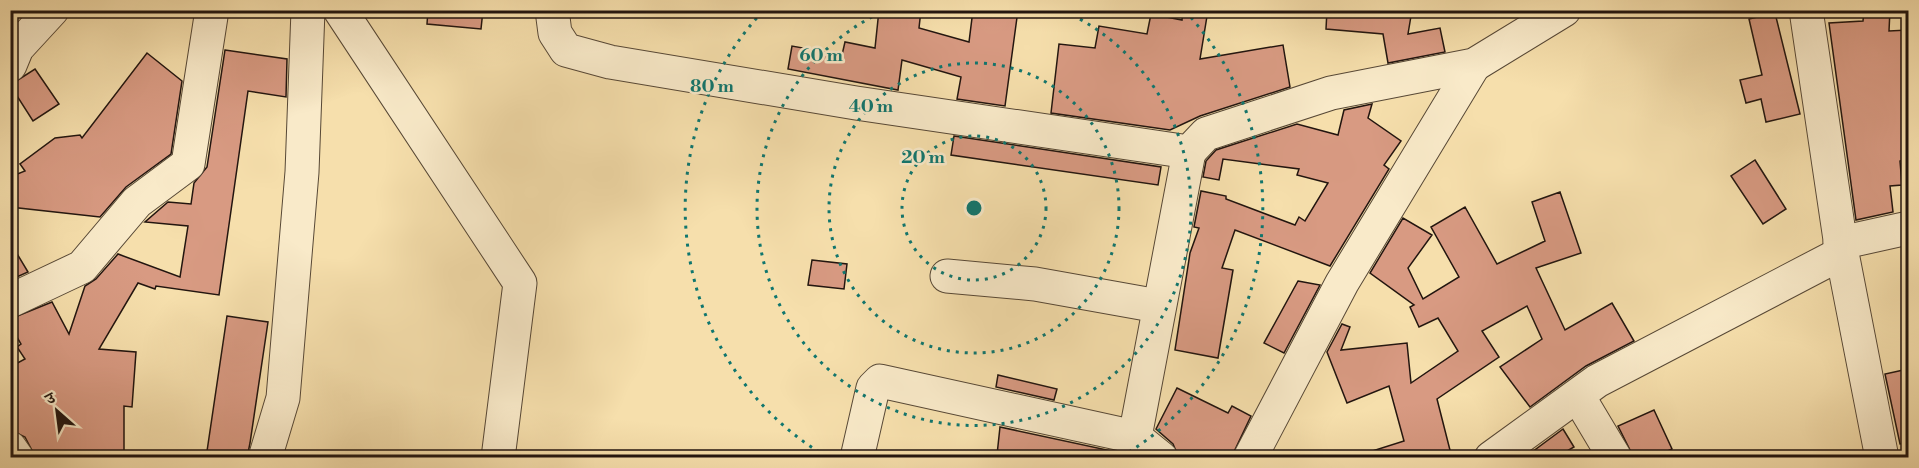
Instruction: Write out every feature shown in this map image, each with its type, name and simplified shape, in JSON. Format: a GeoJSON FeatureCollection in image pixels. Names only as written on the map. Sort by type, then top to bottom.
{"type":"FeatureCollection","features":[{"type":"Feature","properties":{"kind":"street"},"geometry":{"type":"LineString","coordinates":[[10,65],[17,48],[52,10]]}},
{"type":"Feature","properties":{"kind":"street"},"geometry":{"type":"LineString","coordinates":[[10,301],[82,267],[137,202],[188,164],[212,10]]}},
{"type":"Feature","properties":{"kind":"street"},"geometry":{"type":"LineString","coordinates":[[265,458],[283,398],[302,172],[308,10]]}},
{"type":"Feature","properties":{"kind":"street"},"geometry":{"type":"LineString","coordinates":[[340,10],[520,283],[498,458]]}},
{"type":"Feature","properties":{"kind":"street"},"geometry":{"type":"LineString","coordinates":[[552,10],[555,33],[566,50],[610,62],[867,105],[1189,152]]}},
{"type":"Feature","properties":{"kind":"street"},"geometry":{"type":"LineString","coordinates":[[1135,437],[1189,152],[1206,134],[1331,93],[1474,65],[1564,10]]}},
{"type":"Feature","properties":{"kind":"street"},"geometry":{"type":"LineString","coordinates":[[1806,10],[1841,248],[1882,458]]}},
{"type":"Feature","properties":{"kind":"street"},"geometry":{"type":"LineString","coordinates":[[1250,458],[1342,283],[1474,65]]}},
{"type":"Feature","properties":{"kind":"street"},"geometry":{"type":"LineString","coordinates":[[1491,458],[1597,381],[1841,248],[1908,228]]}},
{"type":"Feature","properties":{"kind":"street"},"geometry":{"type":"LineString","coordinates":[[947,276],[1035,284],[1158,306]]}},
{"type":"Feature","properties":{"kind":"street"},"geometry":{"type":"LineString","coordinates":[[857,458],[873,388],[880,381],[1135,437],[1161,458]]}},
{"type":"Feature","properties":{"kind":"street"},"geometry":{"type":"LineString","coordinates":[[1578,396],[1615,458]]}},
{"type":"Feature","properties":{"kind":"street"},"geometry":{"type":"LineString","coordinates":[[10,448],[17,458]]}},
{"type":"Feature","properties":{"kind":"building"},"geometry":{"type":"Polygon","coordinates":[[[428,10],[483,10],[481,29],[427,24],[428,10]]]}},
{"type":"Feature","properties":{"kind":"building"},"geometry":{"type":"Polygon","coordinates":[[[879,10],[921,10],[919,28],[969,42],[973,10],[1018,10],[1005,106],[957,99],[961,77],[902,60],[898,90],[788,69],[792,46],[842,55],[845,42],[875,48],[879,10]]]}},
{"type":"Feature","properties":{"kind":"building"},"geometry":{"type":"Polygon","coordinates":[[[1183,10],[1208,10],[1200,59],[1283,45],[1290,87],[1200,116],[1170,130],[1051,113],[1059,44],[1095,48],[1099,26],[1147,34],[1151,14],[1182,20],[1183,10]]]}},
{"type":"Feature","properties":{"kind":"building"},"geometry":{"type":"Polygon","coordinates":[[[1327,10],[1412,10],[1408,34],[1440,28],[1445,52],[1388,63],[1383,34],[1326,29],[1327,10]]]}},
{"type":"Feature","properties":{"kind":"building"},"geometry":{"type":"Polygon","coordinates":[[[1864,10],[1890,10],[1889,31],[1908,30],[1908,159],[1900,161],[1902,185],[1890,186],[1893,212],[1856,220],[1829,23],[1863,21],[1864,10]]]}},
{"type":"Feature","properties":{"kind":"building"},"geometry":{"type":"Polygon","coordinates":[[[1775,13],[1800,114],[1766,122],[1761,99],[1746,103],[1740,80],[1762,75],[1749,19],[1775,13]]]}},
{"type":"Feature","properties":{"kind":"building"},"geometry":{"type":"Polygon","coordinates":[[[225,50],[287,59],[286,97],[248,91],[219,295],[156,286],[155,289],[138,283],[99,349],[136,352],[132,407],[124,406],[124,458],[36,458],[25,437],[10,430],[10,367],[25,359],[17,347],[21,344],[10,325],[10,319],[52,302],[69,334],[85,286],[96,279],[118,254],[180,277],[188,226],[145,222],[168,202],[191,204],[194,183],[207,167],[225,50]]]}},
{"type":"Feature","properties":{"kind":"building"},"geometry":{"type":"Polygon","coordinates":[[[147,53],[182,81],[171,154],[126,187],[100,217],[10,207],[10,177],[25,171],[20,164],[55,138],[80,135],[82,138],[147,53]]]}},
{"type":"Feature","properties":{"kind":"building"},"geometry":{"type":"Polygon","coordinates":[[[35,69],[59,104],[33,121],[10,85],[35,69]]]}},
{"type":"Feature","properties":{"kind":"building"},"geometry":{"type":"Polygon","coordinates":[[[1372,104],[1368,118],[1401,141],[1384,165],[1389,169],[1330,266],[1235,230],[1222,268],[1233,270],[1218,358],[1175,350],[1190,253],[1199,228],[1194,227],[1201,191],[1226,196],[1226,199],[1295,225],[1299,217],[1305,221],[1328,183],[1297,175],[1299,169],[1223,159],[1219,180],[1203,177],[1206,161],[1216,150],[1297,124],[1338,135],[1344,110],[1372,104]]]}},
{"type":"Feature","properties":{"kind":"building"},"geometry":{"type":"Polygon","coordinates":[[[954,136],[1161,167],[1158,185],[951,155],[954,136]]]}},
{"type":"Feature","properties":{"kind":"building"},"geometry":{"type":"Polygon","coordinates":[[[1755,160],[1786,209],[1763,224],[1731,176],[1755,160]]]}},
{"type":"Feature","properties":{"kind":"building"},"geometry":{"type":"Polygon","coordinates":[[[1560,192],[1581,253],[1536,268],[1565,330],[1612,303],[1634,341],[1586,366],[1530,407],[1500,367],[1542,339],[1527,306],[1482,331],[1499,357],[1437,399],[1452,458],[1367,458],[1366,453],[1404,441],[1389,386],[1347,403],[1327,352],[1342,324],[1350,327],[1341,350],[1407,343],[1411,383],[1458,351],[1438,318],[1419,327],[1410,307],[1414,305],[1370,273],[1403,218],[1432,235],[1408,268],[1423,299],[1459,277],[1431,227],[1465,207],[1497,264],[1545,241],[1532,202],[1560,192]]]}},
{"type":"Feature","properties":{"kind":"building"},"geometry":{"type":"Polygon","coordinates":[[[10,242],[28,272],[10,280],[10,242]]]}},
{"type":"Feature","properties":{"kind":"building"},"geometry":{"type":"Polygon","coordinates":[[[812,260],[847,264],[844,289],[808,285],[812,260]]]}},
{"type":"Feature","properties":{"kind":"building"},"geometry":{"type":"Polygon","coordinates":[[[1298,281],[1320,285],[1284,353],[1264,343],[1298,281]]]}},
{"type":"Feature","properties":{"kind":"building"},"geometry":{"type":"Polygon","coordinates":[[[227,316],[268,322],[247,458],[206,458],[227,316]]]}},
{"type":"Feature","properties":{"kind":"building"},"geometry":{"type":"Polygon","coordinates":[[[1908,369],[1908,443],[1900,444],[1885,374],[1908,369]]]}},
{"type":"Feature","properties":{"kind":"building"},"geometry":{"type":"Polygon","coordinates":[[[998,375],[1057,389],[1054,400],[996,387],[998,375]]]}},
{"type":"Feature","properties":{"kind":"building"},"geometry":{"type":"Polygon","coordinates":[[[1177,388],[1228,413],[1232,406],[1251,416],[1231,458],[1179,458],[1173,444],[1156,429],[1177,388]]]}},
{"type":"Feature","properties":{"kind":"building"},"geometry":{"type":"Polygon","coordinates":[[[1654,410],[1672,449],[1653,458],[1634,458],[1618,426],[1654,410]]]}},
{"type":"Feature","properties":{"kind":"building"},"geometry":{"type":"Polygon","coordinates":[[[1000,427],[1121,453],[1120,458],[997,455],[1000,427]]]}},
{"type":"Feature","properties":{"kind":"building"},"geometry":{"type":"Polygon","coordinates":[[[1563,429],[1574,447],[1555,458],[1524,458],[1563,429]]]}}]}
